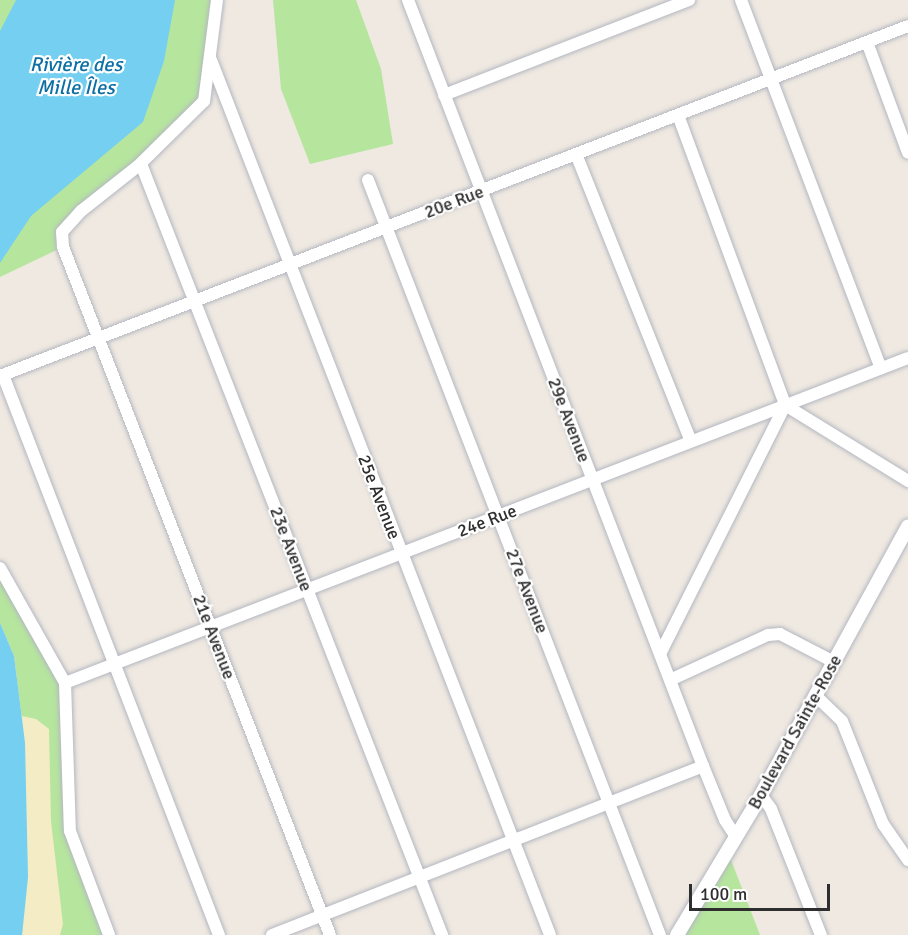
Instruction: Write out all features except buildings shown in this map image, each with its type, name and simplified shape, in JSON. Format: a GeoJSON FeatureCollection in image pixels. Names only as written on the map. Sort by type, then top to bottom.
{"type":"FeatureCollection","features":[{"type":"Feature","properties":{"kind":"street"},"geometry":{"type":"LineString","coordinates":[[141,164],[204,100],[217,0]]}},
{"type":"Feature","properties":{"kind":"street","name":"29e Avenue"},"geometry":{"type":"LineString","coordinates":[[408,0],[724,820],[736,837]]}},
{"type":"Feature","properties":{"kind":"street"},"geometry":{"type":"LineString","coordinates":[[444,94],[688,0]]}},
{"type":"Feature","properties":{"kind":"street"},"geometry":{"type":"LineString","coordinates":[[741,0],[881,368]]}},
{"type":"Feature","properties":{"kind":"street","name":"20e Rue"},"geometry":{"type":"LineString","coordinates":[[2,375],[908,26]]}},
{"type":"Feature","properties":{"kind":"street"},"geometry":{"type":"LineString","coordinates":[[867,42],[908,153]]}},
{"type":"Feature","properties":{"kind":"street","name":"25e Avenue"},"geometry":{"type":"LineString","coordinates":[[211,59],[550,935]]}},
{"type":"Feature","properties":{"kind":"street"},"geometry":{"type":"LineString","coordinates":[[678,115],[785,405],[908,481]]}},
{"type":"Feature","properties":{"kind":"street"},"geometry":{"type":"LineString","coordinates":[[576,154],[691,441]]}},
{"type":"Feature","properties":{"kind":"street","name":"23e Avenue"},"geometry":{"type":"LineString","coordinates":[[141,164],[442,935]]}},
{"type":"Feature","properties":{"kind":"street","name":"21e Avenue"},"geometry":{"type":"LineString","coordinates":[[141,164],[62,232],[63,247],[330,935]]}},
{"type":"Feature","properties":{"kind":"street","name":"27e Avenue"},"geometry":{"type":"LineString","coordinates":[[368,180],[660,935]]}},
{"type":"Feature","properties":{"kind":"street","name":"24e Rue"},"geometry":{"type":"LineString","coordinates":[[65,683],[908,358]]}},
{"type":"Feature","properties":{"kind":"street"},"geometry":{"type":"LineString","coordinates":[[2,375],[219,935]]}},
{"type":"Feature","properties":{"kind":"street"},"geometry":{"type":"LineString","coordinates":[[660,654],[785,405]]}},
{"type":"Feature","properties":{"kind":"street","name":"Boulevard Sainte-Rose"},"geometry":{"type":"LineString","coordinates":[[677,935],[761,795],[908,528]]}},
{"type":"Feature","properties":{"kind":"street"},"geometry":{"type":"LineString","coordinates":[[0,568],[65,683],[70,831],[109,935]]}},
{"type":"Feature","properties":{"kind":"street"},"geometry":{"type":"LineString","coordinates":[[670,680],[768,634],[780,634],[834,662]]}},
{"type":"Feature","properties":{"kind":"street"},"geometry":{"type":"LineString","coordinates":[[815,695],[842,721],[886,831],[908,860]]}},
{"type":"Feature","properties":{"kind":"street"},"geometry":{"type":"LineString","coordinates":[[272,935],[703,766]]}},
{"type":"Feature","properties":{"kind":"street"},"geometry":{"type":"LineString","coordinates":[[761,795],[774,815],[821,935]]}},
{"type":"Feature","properties":{"kind":"green space","name":"Rivière des Mille Îles"},"geometry":{"type":"Polygon","coordinates":[[[0,0],[217,0],[204,101],[62,232],[63,247],[0,277],[0,0]]]}},
{"type":"Feature","properties":{"kind":"green space"},"geometry":{"type":"Polygon","coordinates":[[[273,0],[356,0],[381,69],[393,144],[310,164],[281,89],[273,0]]]}},
{"type":"Feature","properties":{"kind":"green space"},"geometry":{"type":"Polygon","coordinates":[[[0,569],[66,686],[70,823],[112,935],[22,935],[28,877],[25,743],[14,656],[0,623],[0,569]]]}},
{"type":"Feature","properties":{"kind":"green space"},"geometry":{"type":"Polygon","coordinates":[[[728,852],[760,935],[679,935],[728,852]]]}},
{"type":"Feature","properties":{"kind":"sand"},"geometry":{"type":"Polygon","coordinates":[[[22,716],[36,719],[49,729],[51,821],[63,924],[60,935],[22,935],[28,877],[22,716]]]}},
{"type":"Feature","properties":{"kind":"water","name":"Rivière des Mille Îles"},"geometry":{"type":"Polygon","coordinates":[[[16,0],[175,0],[164,61],[143,122],[31,216],[0,263],[0,31],[16,0]]]}},
{"type":"Feature","properties":{"kind":"water"},"geometry":{"type":"Polygon","coordinates":[[[0,623],[14,656],[25,743],[28,877],[22,935],[0,935],[0,623]]]}}]}
